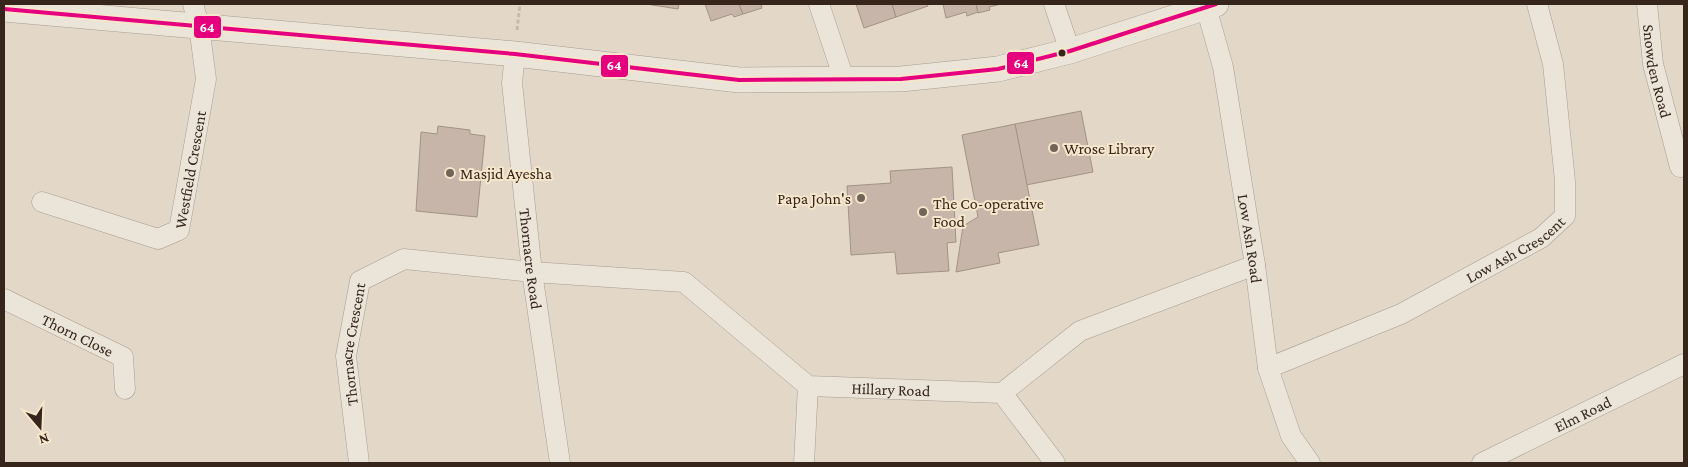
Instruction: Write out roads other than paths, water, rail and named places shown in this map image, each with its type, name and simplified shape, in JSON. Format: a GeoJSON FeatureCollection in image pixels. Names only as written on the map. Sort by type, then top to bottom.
{"type":"FeatureCollection","features":[{"type":"Feature","properties":{"kind":"street"},"geometry":{"type":"LineString","coordinates":[[819,4],[844,79]]}},
{"type":"Feature","properties":{"kind":"street"},"geometry":{"type":"LineString","coordinates":[[1054,4],[1070,51]]}},
{"type":"Feature","properties":{"kind":"street","name":"Low Ash Crescent"},"geometry":{"type":"LineString","coordinates":[[1268,368],[1401,314],[1541,238],[1565,216],[1565,181],[1554,64],[1537,4]]}},
{"type":"Feature","properties":{"kind":"street","name":"Snowden Road"},"geometry":{"type":"LineString","coordinates":[[1646,4],[1653,64],[1680,167]]}},
{"type":"Feature","properties":{"kind":"street"},"geometry":{"type":"LineString","coordinates":[[4,9],[196,15],[739,80],[901,79],[998,69],[1070,51],[1211,6]]}},
{"type":"Feature","properties":{"kind":"street","name":"Low Ash Road"},"geometry":{"type":"LineString","coordinates":[[1211,6],[1223,67],[1255,265],[1268,368],[1291,436],[1310,463]]}},
{"type":"Feature","properties":{"kind":"street","name":"Westfield Crescent"},"geometry":{"type":"LineString","coordinates":[[42,202],[158,239],[179,230],[206,79],[196,15]]}},
{"type":"Feature","properties":{"kind":"street","name":"Thornacre Road"},"geometry":{"type":"LineString","coordinates":[[514,54],[512,83],[532,272],[560,463]]}},
{"type":"Feature","properties":{"kind":"street","name":"Thornacre Crescent"},"geometry":{"type":"LineString","coordinates":[[359,463],[346,356],[360,281],[404,259],[532,272]]}},
{"type":"Feature","properties":{"kind":"street"},"geometry":{"type":"LineString","coordinates":[[1055,463],[1002,393],[1080,331],[1255,265]]}},
{"type":"Feature","properties":{"kind":"street"},"geometry":{"type":"LineString","coordinates":[[532,272],[684,282],[808,386],[804,463]]}},
{"type":"Feature","properties":{"kind":"street","name":"Thorn Close"},"geometry":{"type":"LineString","coordinates":[[4,300],[123,357],[125,389]]}},
{"type":"Feature","properties":{"kind":"street","name":"Elm Road"},"geometry":{"type":"LineString","coordinates":[[1482,463],[1684,364]]}},
{"type":"Feature","properties":{"kind":"street","name":"Hillary Road"},"geometry":{"type":"LineString","coordinates":[[808,386],[1002,393]]}},
{"type":"Feature","properties":{"kind":"place","name":"Wrose Library"},"geometry":{"type":"Point","coordinates":[1054,148]}},
{"type":"Feature","properties":{"kind":"place","name":"Masjid Ayesha"},"geometry":{"type":"Point","coordinates":[450,173]}},
{"type":"Feature","properties":{"kind":"place","name":"Papa John's"},"geometry":{"type":"Point","coordinates":[861,198]}},
{"type":"Feature","properties":{"kind":"place","name":"The Co-operative Food"},"geometry":{"type":"Point","coordinates":[923,212]}}]}
